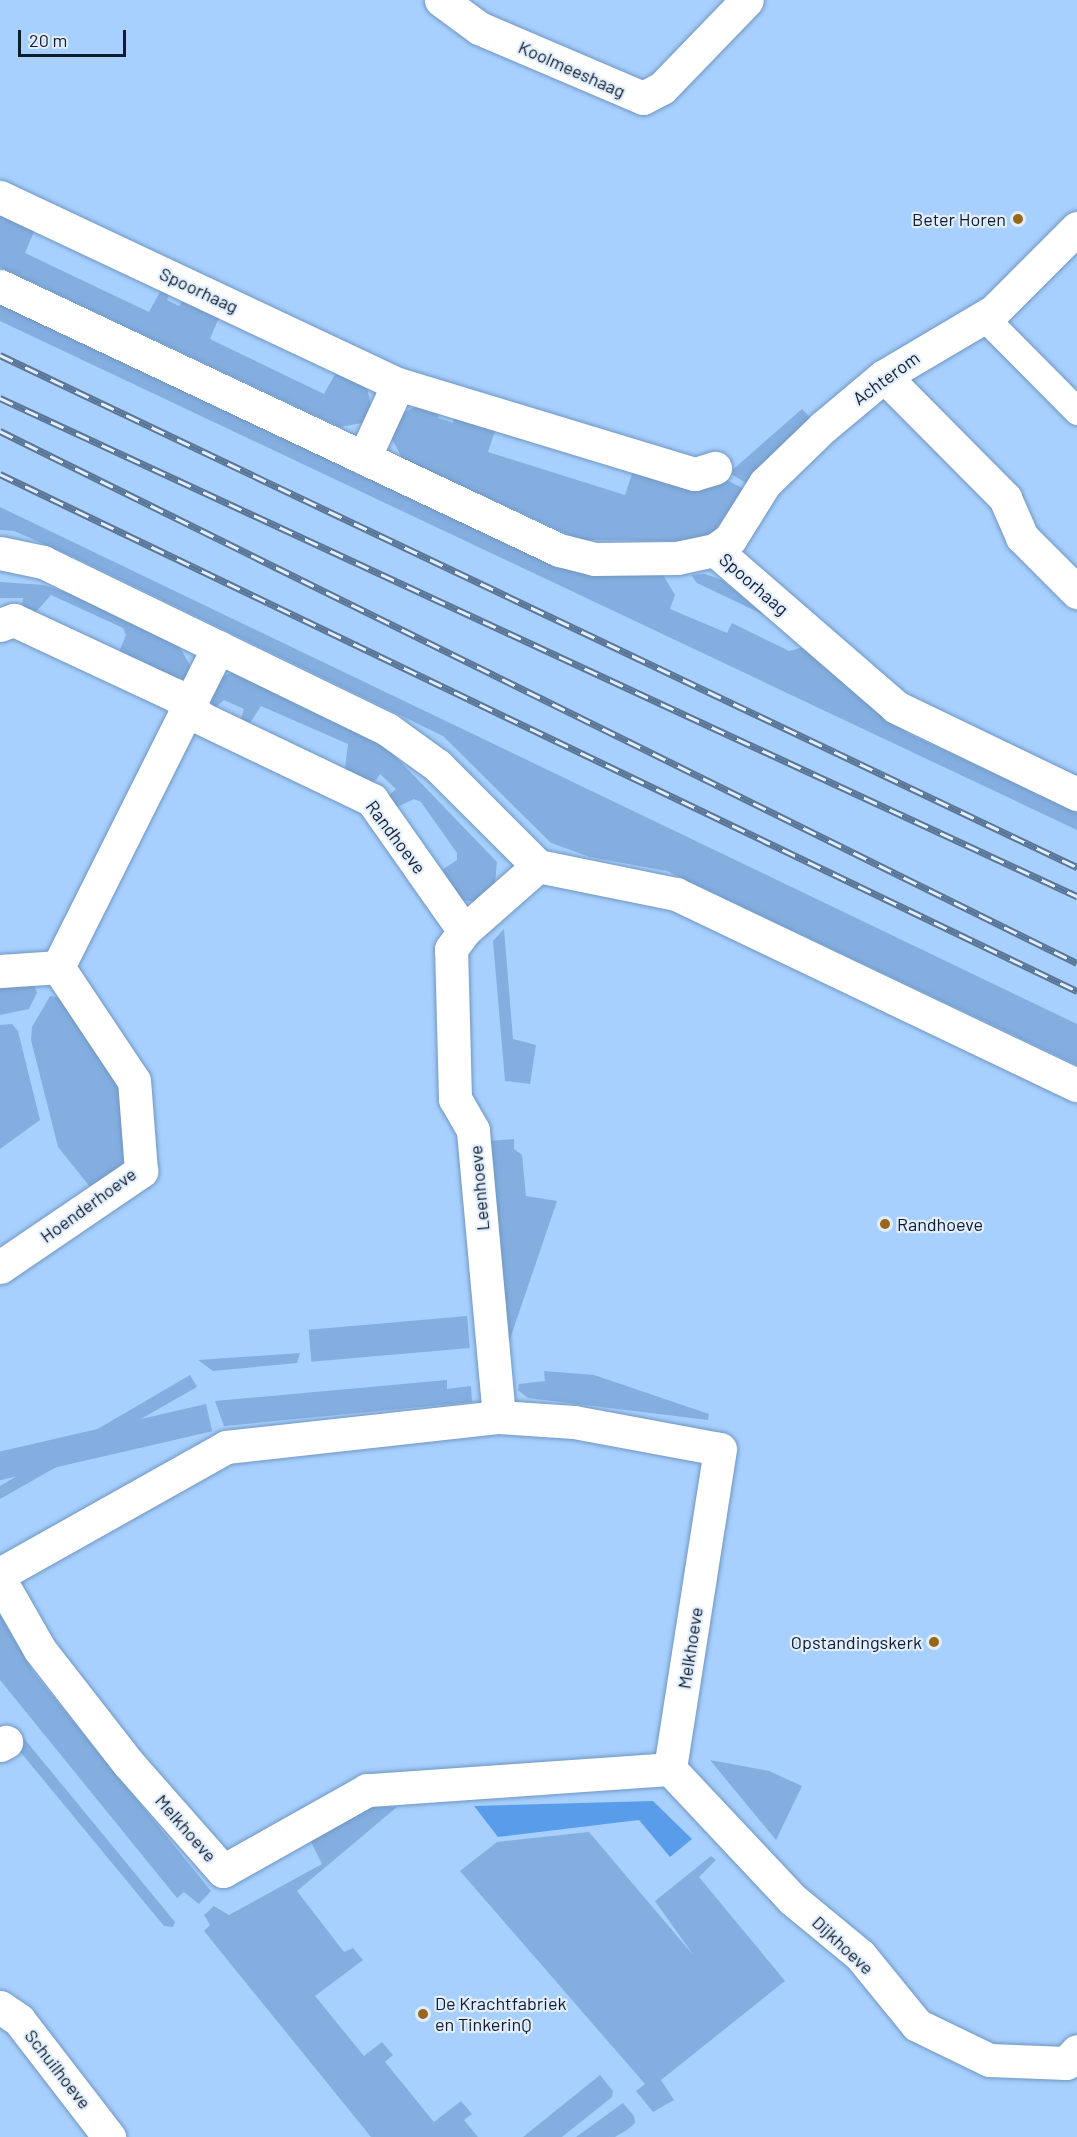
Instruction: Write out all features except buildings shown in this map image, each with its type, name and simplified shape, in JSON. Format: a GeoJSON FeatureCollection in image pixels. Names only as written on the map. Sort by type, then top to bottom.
{"type":"FeatureCollection","features":[{"type":"Feature","properties":{"kind":"street","name":"Koolmeeshaag"},"geometry":{"type":"LineString","coordinates":[[441,0],[479,28],[643,98],[662,88],[747,0]]}},
{"type":"Feature","properties":{"kind":"street","name":"Spoorhaag"},"geometry":{"type":"LineString","coordinates":[[0,197],[398,384],[694,474],[715,468]]}},
{"type":"Feature","properties":{"kind":"street","name":"Achterom"},"geometry":{"type":"LineString","coordinates":[[715,550],[730,539],[773,474],[885,376],[985,318],[1077,228]]}},
{"type":"Feature","properties":{"kind":"street","name":"Spoorhaag"},"geometry":{"type":"LineString","coordinates":[[0,286],[577,556],[668,558],[715,550],[896,707],[1077,794]]}},
{"type":"Feature","properties":{"kind":"street"},"geometry":{"type":"LineString","coordinates":[[985,318],[1077,411]]}},
{"type":"Feature","properties":{"kind":"street"},"geometry":{"type":"LineString","coordinates":[[885,376],[1005,498],[1022,537],[1067,582]]}},
{"type":"Feature","properties":{"kind":"street"},"geometry":{"type":"LineString","coordinates":[[364,458],[398,384]]}},
{"type":"Feature","properties":{"kind":"street"},"geometry":{"type":"LineString","coordinates":[[0,553],[43,562],[402,737],[437,765],[538,866],[668,890],[1077,1086]]}},
{"type":"Feature","properties":{"kind":"street","name":"Randhoeve"},"geometry":{"type":"LineString","coordinates":[[0,625],[14,620],[175,695],[201,718],[372,800],[464,931]]}},
{"type":"Feature","properties":{"kind":"street"},"geometry":{"type":"LineString","coordinates":[[0,971],[58,967],[218,647]]}},
{"type":"Feature","properties":{"kind":"street"},"geometry":{"type":"LineString","coordinates":[[464,931],[538,866]]}},
{"type":"Feature","properties":{"kind":"street","name":"Leenhoeve"},"geometry":{"type":"LineString","coordinates":[[464,931],[451,949],[455,1100],[474,1130],[500,1418]]}},
{"type":"Feature","properties":{"kind":"street","name":"Hoenderhoeve"},"geometry":{"type":"LineString","coordinates":[[0,1267],[141,1172],[134,1081],[58,967]]}},
{"type":"Feature","properties":{"kind":"street","name":"Melkhoeve"},"geometry":{"type":"LineString","coordinates":[[0,1574],[226,1447],[500,1418],[574,1422],[686,1439],[720,1449],[670,1769],[367,1790],[223,1871],[128,1763],[40,1650],[0,1580]]}},
{"type":"Feature","properties":{"kind":"street","name":"Dijkhoeve"},"geometry":{"type":"LineString","coordinates":[[670,1769],[792,1899],[860,1955],[917,2025],[989,2060],[1066,2063],[1077,2051]]}},
{"type":"Feature","properties":{"kind":"street","name":"Schuilhoeve"},"geometry":{"type":"LineString","coordinates":[[0,2007],[27,2029],[109,2137]]}},
{"type":"Feature","properties":{"kind":"shaded area"},"geometry":{"type":"Polygon","coordinates":[[[0,210],[35,229],[25,253],[149,312],[161,290],[172,289],[167,300],[179,306],[187,296],[220,315],[210,339],[324,394],[337,371],[367,388],[371,406],[362,423],[340,427],[0,267],[0,210]]]}},
{"type":"Feature","properties":{"kind":"shaded area"},"geometry":{"type":"Polygon","coordinates":[[[0,302],[562,568],[586,574],[663,575],[675,595],[670,609],[727,633],[732,623],[789,651],[804,647],[907,733],[1077,812],[1077,830],[0,321],[0,302]]]}},
{"type":"Feature","properties":{"kind":"shaded area"},"geometry":{"type":"Polygon","coordinates":[[[423,403],[441,406],[438,418],[453,423],[457,411],[496,428],[488,452],[625,495],[633,471],[723,478],[744,489],[713,533],[687,541],[580,540],[402,458],[390,435],[401,414],[423,403]]]}},
{"type":"Feature","properties":{"kind":"shaded area"},"geometry":{"type":"Polygon","coordinates":[[[802,409],[812,419],[748,484],[729,473],[802,409]]]}},
{"type":"Feature","properties":{"kind":"shaded area"},"geometry":{"type":"Polygon","coordinates":[[[0,507],[1077,1024],[1077,1065],[667,871],[590,857],[551,843],[443,736],[76,558],[14,531],[0,530],[0,507]]]}},
{"type":"Feature","properties":{"kind":"shaded area"},"geometry":{"type":"Polygon","coordinates":[[[705,574],[722,580],[764,615],[697,583],[691,575],[705,574]]]}},
{"type":"Feature","properties":{"kind":"shaded area"},"geometry":{"type":"Polygon","coordinates":[[[0,582],[44,585],[71,594],[179,646],[190,665],[186,677],[180,680],[119,652],[126,635],[123,628],[51,595],[34,614],[22,609],[23,598],[0,598],[0,582]]]}},
{"type":"Feature","properties":{"kind":"shaded area"},"geometry":{"type":"Polygon","coordinates":[[[233,673],[377,741],[394,755],[497,862],[495,884],[477,902],[460,900],[442,870],[457,860],[457,853],[421,802],[414,799],[395,808],[387,797],[396,789],[380,774],[373,784],[345,769],[348,744],[261,706],[250,723],[241,719],[244,709],[224,700],[215,708],[209,698],[218,677],[233,673]]]}},
{"type":"Feature","properties":{"kind":"shaded area"},"geometry":{"type":"Polygon","coordinates":[[[504,929],[513,1039],[536,1045],[530,1084],[505,1081],[493,941],[504,929]]]}},
{"type":"Feature","properties":{"kind":"shaded area"},"geometry":{"type":"Polygon","coordinates":[[[33,982],[37,993],[29,1009],[0,1015],[0,983],[33,982]]]}},
{"type":"Feature","properties":{"kind":"shaded area"},"geometry":{"type":"Polygon","coordinates":[[[50,996],[60,998],[119,1082],[125,1162],[91,1188],[58,1147],[31,1040],[32,1027],[50,996]]]}},
{"type":"Feature","properties":{"kind":"shaded area"},"geometry":{"type":"Polygon","coordinates":[[[12,1024],[18,1031],[40,1120],[0,1149],[0,1025],[12,1024]]]}},
{"type":"Feature","properties":{"kind":"shaded area"},"geometry":{"type":"Polygon","coordinates":[[[514,1139],[514,1149],[522,1155],[526,1196],[557,1201],[509,1342],[489,1141],[514,1139]]]}},
{"type":"Feature","properties":{"kind":"shaded area"},"geometry":{"type":"Polygon","coordinates":[[[467,1316],[470,1348],[311,1362],[309,1330],[467,1316]]]}},
{"type":"Feature","properties":{"kind":"shaded area"},"geometry":{"type":"Polygon","coordinates":[[[300,1353],[297,1363],[213,1371],[198,1360],[300,1353]]]}},
{"type":"Feature","properties":{"kind":"shaded area"},"geometry":{"type":"Polygon","coordinates":[[[544,1371],[594,1375],[709,1414],[708,1420],[528,1398],[518,1390],[519,1384],[545,1381],[544,1371]]]}},
{"type":"Feature","properties":{"kind":"shaded area"},"geometry":{"type":"Polygon","coordinates":[[[190,1375],[197,1387],[0,1499],[0,1486],[190,1375]]]}},
{"type":"Feature","properties":{"kind":"shaded area"},"geometry":{"type":"Polygon","coordinates":[[[447,1380],[447,1389],[471,1386],[472,1402],[224,1426],[215,1401],[447,1380]]]}},
{"type":"Feature","properties":{"kind":"shaded area"},"geometry":{"type":"Polygon","coordinates":[[[206,1404],[212,1431],[0,1480],[0,1452],[206,1404]]]}},
{"type":"Feature","properties":{"kind":"shaded area"},"geometry":{"type":"Polygon","coordinates":[[[0,1615],[34,1673],[211,1891],[199,1904],[184,1892],[177,1898],[0,1680],[0,1615]]]}},
{"type":"Feature","properties":{"kind":"shaded area"},"geometry":{"type":"Polygon","coordinates":[[[22,1736],[175,1922],[173,1927],[164,1926],[13,1743],[22,1736]]]}},
{"type":"Feature","properties":{"kind":"shaded area"},"geometry":{"type":"Polygon","coordinates":[[[710,1760],[769,1771],[802,1786],[776,1840],[710,1760]]]}},
{"type":"Feature","properties":{"kind":"shaded area"},"geometry":{"type":"Polygon","coordinates":[[[653,1801],[692,1839],[670,1857],[639,1820],[498,1837],[474,1806],[653,1801]]]}},
{"type":"Feature","properties":{"kind":"shaded area"},"geometry":{"type":"Polygon","coordinates":[[[372,1807],[397,1807],[297,1891],[344,1952],[353,1948],[363,1960],[315,1996],[364,2056],[382,2042],[393,2055],[385,2062],[434,2122],[461,2101],[472,2114],[464,2120],[478,2137],[371,2137],[204,1931],[210,1925],[204,1915],[214,1906],[229,1915],[322,1864],[310,1840],[372,1807]]]}},
{"type":"Feature","properties":{"kind":"shaded area"},"geometry":{"type":"Polygon","coordinates":[[[589,1832],[694,1956],[655,1901],[711,1856],[716,1860],[699,1877],[785,1981],[661,2080],[674,2100],[653,2112],[636,2091],[645,2084],[460,1871],[497,1842],[589,1832]]]}},
{"type":"Feature","properties":{"kind":"shaded area"},"geometry":{"type":"Polygon","coordinates":[[[600,2075],[613,2091],[612,2097],[562,2137],[523,2137],[600,2075]]]}},
{"type":"Feature","properties":{"kind":"shaded area"},"geometry":{"type":"Polygon","coordinates":[[[623,2103],[634,2116],[635,2123],[627,2130],[615,2137],[576,2137],[623,2103]]]}},
{"type":"Feature","properties":{"kind":"railway"},"geometry":{"type":"LineString","coordinates":[[0,355],[1077,867]]}},
{"type":"Feature","properties":{"kind":"railway"},"geometry":{"type":"LineString","coordinates":[[0,398],[1077,896]]}},
{"type":"Feature","properties":{"kind":"railway"},"geometry":{"type":"LineString","coordinates":[[0,431],[1077,963]]}},
{"type":"Feature","properties":{"kind":"railway"},"geometry":{"type":"LineString","coordinates":[[0,474],[1077,991]]}},
{"type":"Feature","properties":{"kind":"place","name":"Beter Horen"},"geometry":{"type":"Point","coordinates":[1018,219]}},
{"type":"Feature","properties":{"kind":"place","name":"Randhoeve"},"geometry":{"type":"Point","coordinates":[885,1224]}},
{"type":"Feature","properties":{"kind":"place","name":"Opstandingskerk"},"geometry":{"type":"Point","coordinates":[934,1642]}},
{"type":"Feature","properties":{"kind":"place","name":"De Krachtfabriek en TinkerinQ"},"geometry":{"type":"Point","coordinates":[423,2014]}}]}
